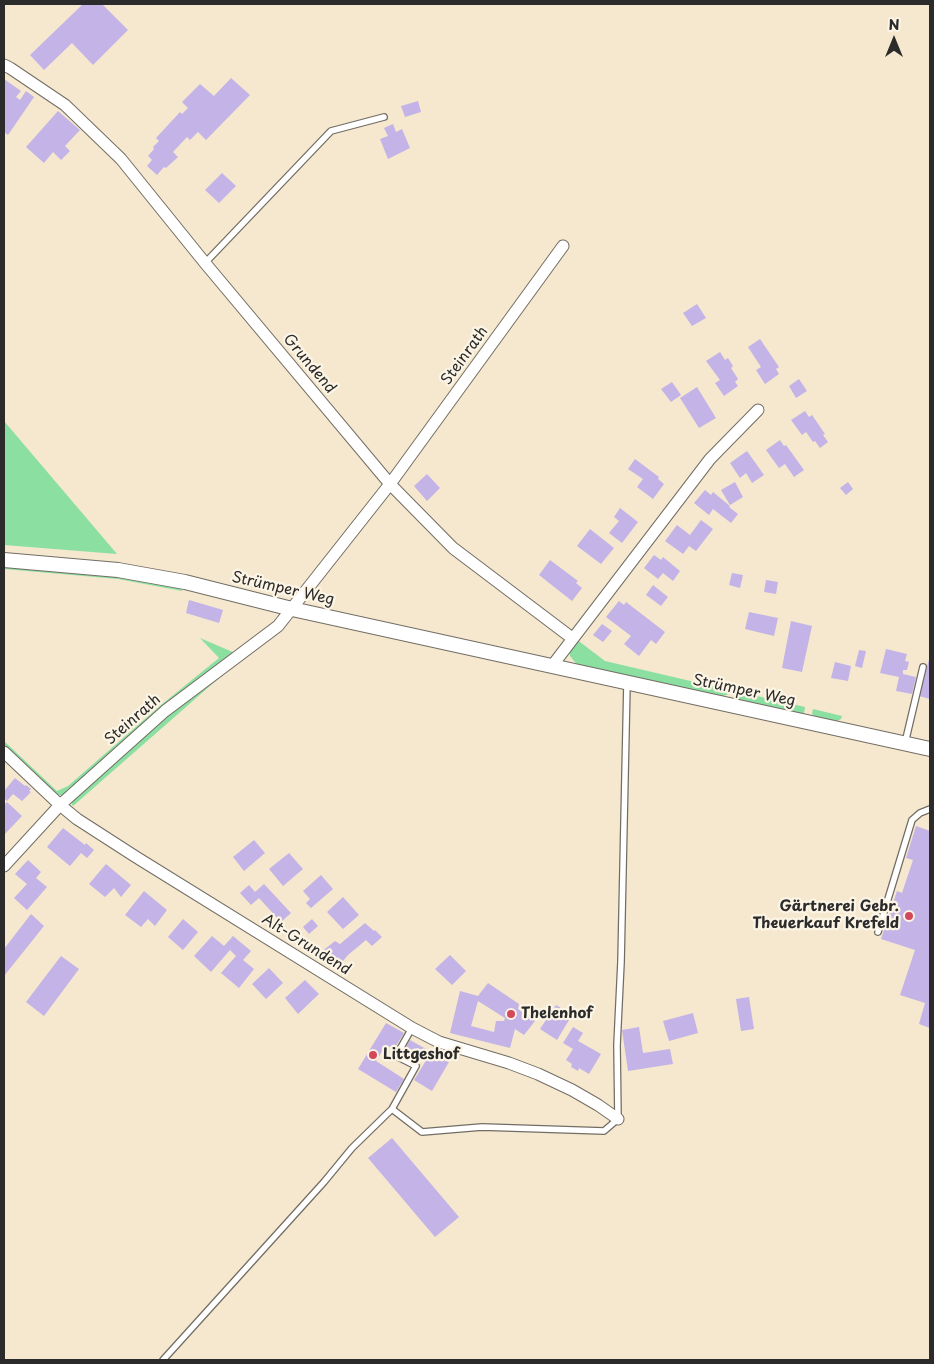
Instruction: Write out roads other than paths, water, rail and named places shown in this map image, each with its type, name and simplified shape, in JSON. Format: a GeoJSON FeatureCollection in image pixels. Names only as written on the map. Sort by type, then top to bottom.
{"type":"FeatureCollection","features":[{"type":"Feature","properties":{"kind":"street","name":"Grundend"},"geometry":{"type":"LineString","coordinates":[[4,65],[65,105],[121,158],[205,263],[390,484],[453,548],[572,638]]}},
{"type":"Feature","properties":{"kind":"street","name":"Steinrath"},"geometry":{"type":"LineString","coordinates":[[390,484],[563,246]]}},
{"type":"Feature","properties":{"kind":"street"},"geometry":{"type":"LineString","coordinates":[[552,666],[710,458],[758,410]]}},
{"type":"Feature","properties":{"kind":"street"},"geometry":{"type":"LineString","coordinates":[[292,609],[390,484]]}},
{"type":"Feature","properties":{"kind":"street","name":"Strümper Weg"},"geometry":{"type":"LineString","coordinates":[[4,560],[118,570],[185,582],[292,609],[930,748]]}},
{"type":"Feature","properties":{"kind":"street","name":"Steinrath"},"geometry":{"type":"LineString","coordinates":[[4,866],[60,805],[165,711],[278,626],[292,609]]}},
{"type":"Feature","properties":{"kind":"street","name":"Alt-Grundend"},"geometry":{"type":"LineString","coordinates":[[4,752],[77,819],[412,1028],[439,1042],[509,1063],[538,1074],[572,1090],[618,1119]]}},
{"type":"Feature","properties":{"kind":"lane"},"geometry":{"type":"LineString","coordinates":[[205,263],[331,131],[384,117]]}},
{"type":"Feature","properties":{"kind":"lane"},"geometry":{"type":"LineString","coordinates":[[905,743],[923,667]]}},
{"type":"Feature","properties":{"kind":"lane"},"geometry":{"type":"LineString","coordinates":[[392,1109],[422,1132],[482,1127],[604,1132],[618,1119],[617,1046],[621,962],[627,682]]}},
{"type":"Feature","properties":{"kind":"lane"},"geometry":{"type":"LineString","coordinates":[[878,932],[912,820],[920,813],[930,809]]}},
{"type":"Feature","properties":{"kind":"lane"},"geometry":{"type":"LineString","coordinates":[[163,1360],[324,1182],[352,1148],[392,1109],[416,1066],[396,1056],[412,1028]]}},
{"type":"Feature","properties":{"kind":"place","name":"Gärtnerei Gebr. Theuerkauf Krefeld"},"geometry":{"type":"Point","coordinates":[909,916]}},
{"type":"Feature","properties":{"kind":"place","name":"Thelenhof"},"geometry":{"type":"Point","coordinates":[511,1014]}},
{"type":"Feature","properties":{"kind":"place","name":"Littgeshof"},"geometry":{"type":"Point","coordinates":[373,1055]}}]}
